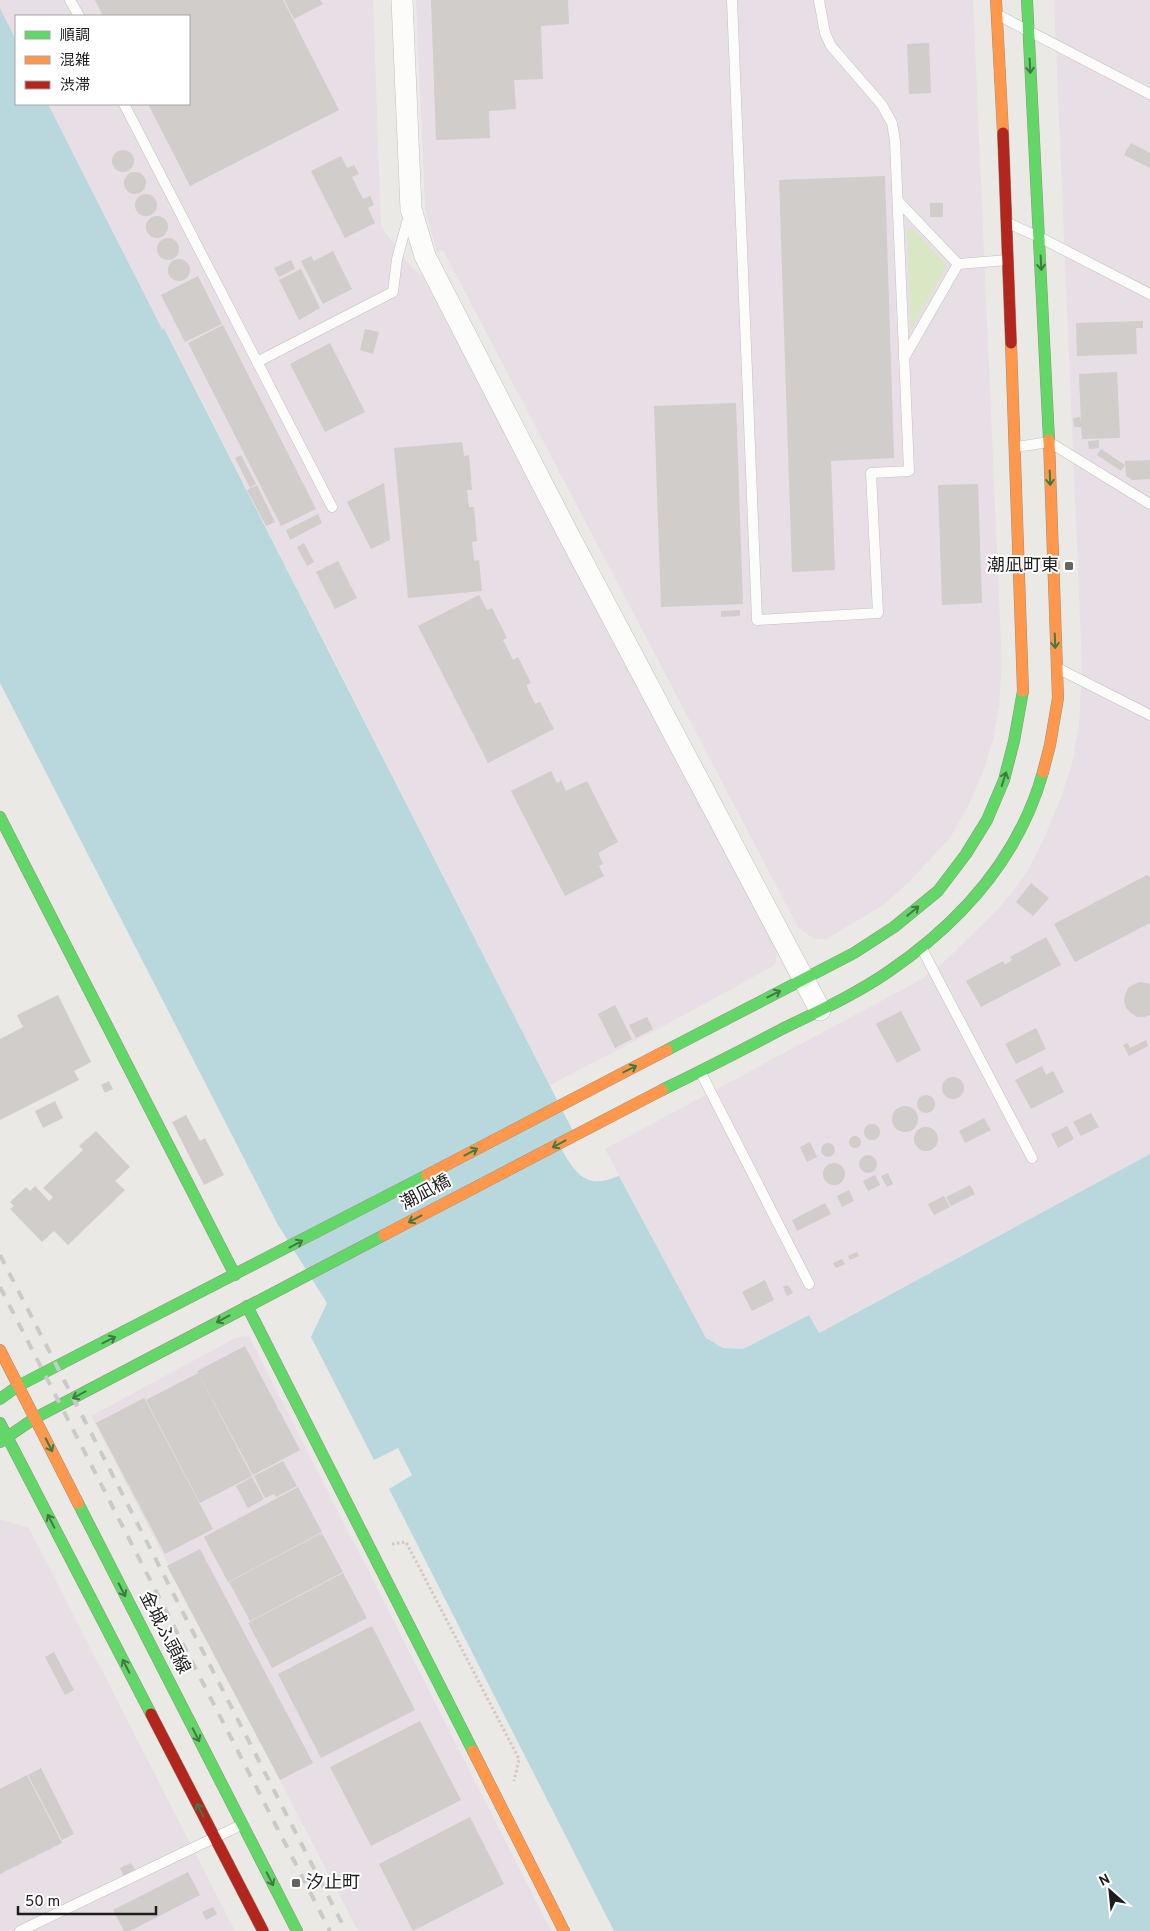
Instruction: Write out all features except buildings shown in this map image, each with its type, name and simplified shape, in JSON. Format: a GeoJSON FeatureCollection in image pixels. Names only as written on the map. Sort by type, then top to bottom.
{"type":"FeatureCollection","features":[{"type":"Feature","properties":{"kind":"street"},"geometry":{"type":"LineString","coordinates":[[402,0],[411,209],[425,256],[571,539],[820,1010]]}},
{"type":"Feature","properties":{"kind":"street","name":"潮凪橋"},"geometry":{"type":"LineString","coordinates":[[0,1399],[18,1386],[235,1276],[854,952],[894,927],[938,891],[966,854],[987,820],[1004,780],[1014,741],[1024,685],[1007,222],[996,0]]}},
{"type":"Feature","properties":{"kind":"street","name":"潮凪橋"},"geometry":{"type":"LineString","coordinates":[[4,1440],[35,1418],[602,1121],[820,1010],[886,973],[921,948],[963,911],[993,875],[1017,836],[1038,790],[1050,745],[1058,698],[1049,442],[1027,0]]}},
{"type":"Feature","properties":{"kind":"street"},"geometry":{"type":"LineString","coordinates":[[0,817],[235,1276]]}},
{"type":"Feature","properties":{"kind":"street"},"geometry":{"type":"LineString","coordinates":[[247,1306],[564,1931]]}},
{"type":"Feature","properties":{"kind":"street","name":"金城ふ頭線"},"geometry":{"type":"LineString","coordinates":[[0,1350],[296,1931]]}},
{"type":"Feature","properties":{"kind":"street"},"geometry":{"type":"LineString","coordinates":[[0,1423],[4,1440],[263,1931]]}},
{"type":"Feature","properties":{"kind":"lane"},"geometry":{"type":"LineString","coordinates":[[70,0],[78,15]]}},
{"type":"Feature","properties":{"kind":"lane"},"geometry":{"type":"LineString","coordinates":[[732,0],[757,620],[878,613],[871,473],[909,471],[896,141],[892,123],[882,105],[831,46],[825,33],[819,0]]}},
{"type":"Feature","properties":{"kind":"lane"},"geometry":{"type":"LineString","coordinates":[[997,14],[1150,94]]}},
{"type":"Feature","properties":{"kind":"lane"},"geometry":{"type":"LineString","coordinates":[[125,105],[332,507]]}},
{"type":"Feature","properties":{"kind":"lane"},"geometry":{"type":"LineString","coordinates":[[898,201],[958,264]]}},
{"type":"Feature","properties":{"kind":"lane"},"geometry":{"type":"LineString","coordinates":[[257,362],[393,292],[397,260],[411,209]]}},
{"type":"Feature","properties":{"kind":"lane"},"geometry":{"type":"LineString","coordinates":[[1007,222],[1150,294]]}},
{"type":"Feature","properties":{"kind":"lane"},"geometry":{"type":"LineString","coordinates":[[958,264],[1008,260]]}},
{"type":"Feature","properties":{"kind":"lane"},"geometry":{"type":"LineString","coordinates":[[904,358],[958,264]]}},
{"type":"Feature","properties":{"kind":"lane"},"geometry":{"type":"LineString","coordinates":[[1015,448],[1049,442],[1150,504]]}},
{"type":"Feature","properties":{"kind":"lane"},"geometry":{"type":"LineString","coordinates":[[1056,668],[1150,715]]}},
{"type":"Feature","properties":{"kind":"lane"},"geometry":{"type":"LineString","coordinates":[[921,948],[1032,1158]]}},
{"type":"Feature","properties":{"kind":"lane"},"geometry":{"type":"LineString","coordinates":[[700,1071],[809,1284]]}},
{"type":"Feature","properties":{"kind":"lane"},"geometry":{"type":"LineString","coordinates":[[20,1931],[241,1825]]}},
{"type":"Feature","properties":{"kind":"path"},"geometry":{"type":"LineString","coordinates":[[369,1547],[406,1542],[519,1759],[505,1815]]}},
{"type":"Feature","properties":{"kind":"shaded area"},"geometry":{"type":"Polygon","coordinates":[[[0,0],[373,0],[381,226],[410,266],[422,276],[773,940],[777,956],[775,965],[662,1027],[550,1085],[165,328],[162,329],[49,105],[190,105],[190,15],[15,15],[15,38],[0,8],[0,0]]]}},
{"type":"Feature","properties":{"kind":"shaded area"},"geometry":{"type":"Polygon","coordinates":[[[416,0],[973,0],[1002,665],[999,705],[993,740],[983,772],[969,804],[950,838],[907,884],[882,906],[826,939],[814,939],[798,927],[443,250],[437,252],[425,208],[416,0]]]}},
{"type":"Feature","properties":{"kind":"shaded area"},"geometry":{"type":"Polygon","coordinates":[[[1054,0],[1150,0],[1150,1154],[818,1333],[809,1315],[743,1349],[723,1348],[706,1338],[605,1149],[922,979],[947,959],[1001,906],[1027,872],[1061,798],[1073,760],[1079,724],[1082,666],[1054,0]]]}},
{"type":"Feature","properties":{"kind":"shaded area"},"geometry":{"type":"Polygon","coordinates":[[[249,1336],[551,1931],[358,1931],[91,1416],[237,1337],[249,1336]]]}},
{"type":"Feature","properties":{"kind":"shaded area"},"geometry":{"type":"Polygon","coordinates":[[[0,1519],[29,1528],[235,1931],[0,1931],[0,1519]]]}},
{"type":"Feature","properties":{"kind":"green space"},"geometry":{"type":"Polygon","coordinates":[[[907,229],[914,230],[947,266],[911,330],[907,229]]]}},
{"type":"Feature","properties":{"kind":"water"},"geometry":{"type":"Polygon","coordinates":[[[0,8],[15,38],[15,105],[49,105],[575,1135],[559,1144],[575,1169],[586,1179],[602,1181],[619,1176],[706,1338],[723,1348],[743,1349],[809,1315],[819,1333],[1150,1154],[1150,1931],[614,1931],[389,1489],[412,1475],[398,1448],[374,1460],[311,1337],[327,1303],[278,1225],[0,683],[0,8]]]}},
{"type":"Feature","properties":{"kind":"railway"},"geometry":{"type":"LineString","coordinates":[[0,1255],[346,1931]]}},
{"type":"Feature","properties":{"kind":"railway"},"geometry":{"type":"LineString","coordinates":[[0,1287],[330,1931]]}},
{"type":"Feature","properties":{"kind":"traffic: fast"},"geometry":{"type":"LineString","coordinates":[[1027,0],[1049,440]]}},
{"type":"Feature","properties":{"kind":"traffic: fast"},"geometry":{"type":"LineString","coordinates":[[667,1050],[854,953],[894,927],[938,891],[966,854],[987,820],[1004,780],[1014,741],[1023,691]]}},
{"type":"Feature","properties":{"kind":"traffic: fast"},"geometry":{"type":"LineString","coordinates":[[662,1090],[863,988],[914,953],[962,910],[984,886],[1019,833],[1043,772]]}},
{"type":"Feature","properties":{"kind":"traffic: fast"},"geometry":{"type":"LineString","coordinates":[[0,817],[235,1275]]}},
{"type":"Feature","properties":{"kind":"traffic: fast"},"geometry":{"type":"LineString","coordinates":[[0,1399],[18,1386],[427,1175]]}},
{"type":"Feature","properties":{"kind":"traffic: fast"},"geometry":{"type":"LineString","coordinates":[[0,1442],[35,1418],[384,1235]]}},
{"type":"Feature","properties":{"kind":"traffic: fast"},"geometry":{"type":"LineString","coordinates":[[247,1306],[473,1751]]}},
{"type":"Feature","properties":{"kind":"traffic: fast"},"geometry":{"type":"LineString","coordinates":[[0,1423],[151,1714]]}},
{"type":"Feature","properties":{"kind":"traffic: fast"},"geometry":{"type":"LineString","coordinates":[[78,1503],[297,1931]]}},
{"type":"Feature","properties":{"kind":"traffic: slow"},"geometry":{"type":"LineString","coordinates":[[996,0],[1003,133]]}},
{"type":"Feature","properties":{"kind":"traffic: slow"},"geometry":{"type":"LineString","coordinates":[[1011,343],[1023,691]]}},
{"type":"Feature","properties":{"kind":"traffic: slow"},"geometry":{"type":"LineString","coordinates":[[1043,772],[1058,698],[1049,440]]}},
{"type":"Feature","properties":{"kind":"traffic: slow"},"geometry":{"type":"LineString","coordinates":[[427,1175],[667,1050]]}},
{"type":"Feature","properties":{"kind":"traffic: slow"},"geometry":{"type":"LineString","coordinates":[[384,1235],[662,1090]]}},
{"type":"Feature","properties":{"kind":"traffic: slow"},"geometry":{"type":"LineString","coordinates":[[0,1350],[78,1503]]}},
{"type":"Feature","properties":{"kind":"traffic: slow"},"geometry":{"type":"LineString","coordinates":[[473,1751],[564,1931]]}},
{"type":"Feature","properties":{"kind":"traffic: jam"},"geometry":{"type":"LineString","coordinates":[[1003,133],[1011,343]]}},
{"type":"Feature","properties":{"kind":"traffic: jam"},"geometry":{"type":"LineString","coordinates":[[151,1714],[263,1931]]}},
{"type":"Feature","properties":{"kind":"place","name":"潮凪町東"},"geometry":{"type":"Point","coordinates":[1069,566]}},
{"type":"Feature","properties":{"kind":"place","name":"汐止町"},"geometry":{"type":"Point","coordinates":[296,1883]}}]}
